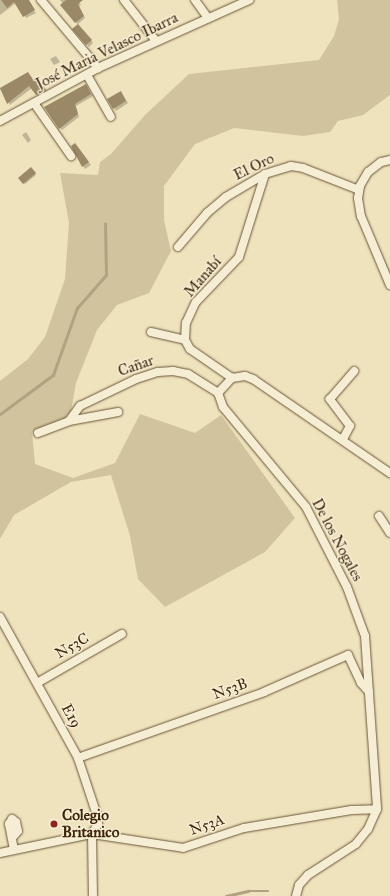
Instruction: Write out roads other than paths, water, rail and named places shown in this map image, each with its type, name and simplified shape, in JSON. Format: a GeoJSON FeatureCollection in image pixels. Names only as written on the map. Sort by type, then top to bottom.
{"type":"FeatureCollection","features":[{"type":"Feature","properties":{"kind":"street"},"geometry":{"type":"LineString","coordinates":[[41,0],[98,68]]}},
{"type":"Feature","properties":{"kind":"street"},"geometry":{"type":"LineString","coordinates":[[124,0],[156,41]]}},
{"type":"Feature","properties":{"kind":"street"},"geometry":{"type":"LineString","coordinates":[[195,0],[208,18]]}},
{"type":"Feature","properties":{"kind":"street","name":"José Maria Velasco Ibarra"},"geometry":{"type":"LineString","coordinates":[[0,121],[98,68],[249,0]]}},
{"type":"Feature","properties":{"kind":"street"},"geometry":{"type":"LineString","coordinates":[[87,74],[111,117]]}},
{"type":"Feature","properties":{"kind":"street"},"geometry":{"type":"LineString","coordinates":[[34,103],[71,156]]}},
{"type":"Feature","properties":{"kind":"street"},"geometry":{"type":"LineString","coordinates":[[390,160],[372,168],[365,177],[359,190],[361,216],[387,267],[390,285]]}},
{"type":"Feature","properties":{"kind":"street","name":"El Oro"},"geometry":{"type":"LineString","coordinates":[[178,247],[208,213],[226,197],[265,174],[291,166],[303,168],[359,190]]}},
{"type":"Feature","properties":{"kind":"street","name":"Manabí"},"geometry":{"type":"LineString","coordinates":[[185,340],[186,323],[196,302],[239,257],[265,174]]}},
{"type":"Feature","properties":{"kind":"street"},"geometry":{"type":"LineString","coordinates":[[151,332],[185,340],[190,349],[232,378]]}},
{"type":"Feature","properties":{"kind":"street","name":"Cañar"},"geometry":{"type":"LineString","coordinates":[[70,421],[80,406],[136,379],[158,372],[173,371],[188,374],[218,393]]}},
{"type":"Feature","properties":{"kind":"street"},"geometry":{"type":"LineString","coordinates":[[343,439],[350,426],[330,399],[354,371]]}},
{"type":"Feature","properties":{"kind":"street"},"geometry":{"type":"LineString","coordinates":[[218,393],[232,378],[245,376],[260,383],[343,439],[390,473]]}},
{"type":"Feature","properties":{"kind":"street","name":"De los Nogales"},"geometry":{"type":"LineString","coordinates":[[218,393],[223,407],[306,507],[347,587],[365,636],[377,809],[368,829],[356,844],[308,876],[299,885],[296,896]]}},
{"type":"Feature","properties":{"kind":"street"},"geometry":{"type":"LineString","coordinates":[[38,433],[70,421],[118,412]]}},
{"type":"Feature","properties":{"kind":"street"},"geometry":{"type":"LineString","coordinates":[[380,516],[390,533]]}},
{"type":"Feature","properties":{"kind":"street","name":"E19"},"geometry":{"type":"LineString","coordinates":[[0,617],[78,758],[97,815],[98,824],[92,834],[93,896]]}},
{"type":"Feature","properties":{"kind":"street","name":"N53C"},"geometry":{"type":"LineString","coordinates":[[37,683],[122,634]]}},
{"type":"Feature","properties":{"kind":"street","name":"N53B"},"geometry":{"type":"LineString","coordinates":[[78,758],[264,692],[348,655],[361,683],[369,692]]}},
{"type":"Feature","properties":{"kind":"street","name":"N53A"},"geometry":{"type":"LineString","coordinates":[[0,853],[92,834],[182,848],[244,828],[352,810],[377,809]]}},
{"type":"Feature","properties":{"kind":"street"},"geometry":{"type":"LineString","coordinates":[[12,838],[14,850]]}},
{"type":"Feature","properties":{"kind":"waterway"},"geometry":{"type":"LineString","coordinates":[[0,414],[53,375],[77,308],[106,275],[105,224]]}},
{"type":"Feature","properties":{"kind":"waterway"},"geometry":{"type":"LineString","coordinates":[[226,896],[248,891],[268,891]]}},
{"type":"Feature","properties":{"kind":"place","name":"Colegio Britanico"},"geometry":{"type":"Point","coordinates":[54,824]}}]}
